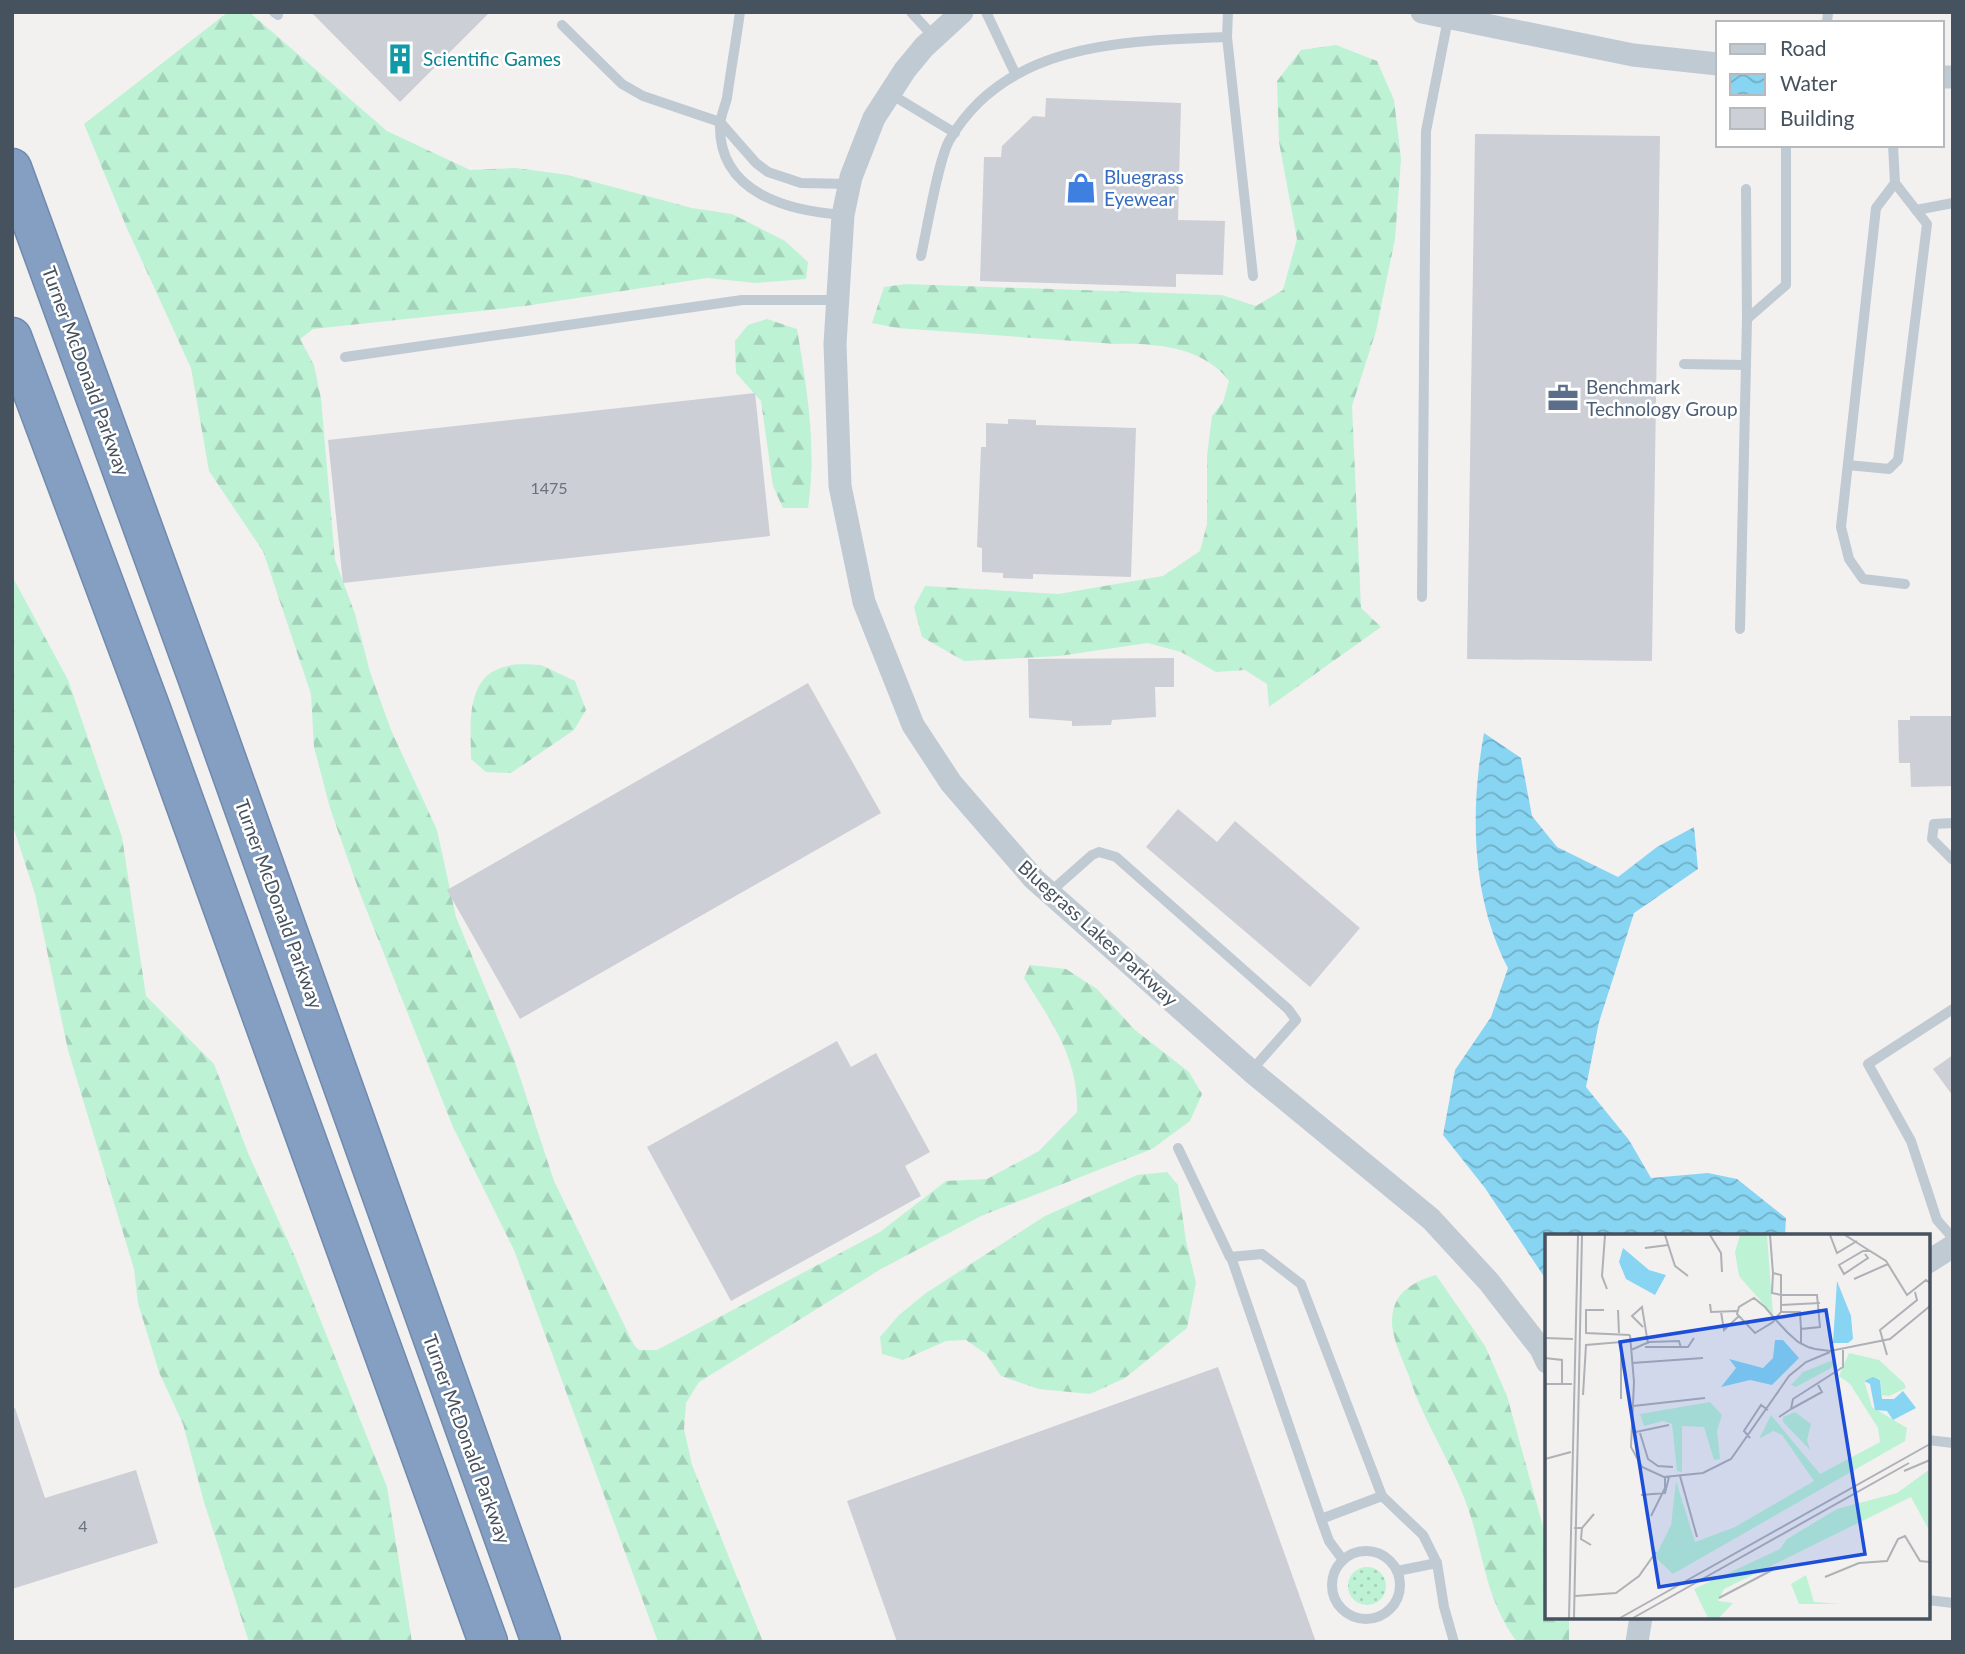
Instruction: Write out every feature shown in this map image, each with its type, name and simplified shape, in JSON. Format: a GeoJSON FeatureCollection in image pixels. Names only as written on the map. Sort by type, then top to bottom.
{"type":"FeatureCollection","features":[{"type":"Feature","properties":{"kind":"highway","name":"Turner McDonald Parkway"},"geometry":{"type":"LineString","coordinates":[[12,168],[218,734],[381,1200],[541,1642]]}},
{"type":"Feature","properties":{"kind":"highway"},"geometry":{"type":"LineString","coordinates":[[12,337],[152,712],[488,1642]]}},
{"type":"Feature","properties":{"kind":"highway"},"geometry":{"type":"LineString","coordinates":[[381,1200],[566,1642]]}},
{"type":"Feature","properties":{"kind":"street","name":"Bluegrass Lakes Parkway"},"geometry":{"type":"LineString","coordinates":[[962,12],[934,37],[889,93],[862,144],[849,184],[843,215],[835,364],[840,486],[864,602],[913,725],[951,783],[1049,893],[1251,1070],[1431,1219],[1489,1282],[1545,1358]]}},
{"type":"Feature","properties":{"kind":"street"},"geometry":{"type":"LineString","coordinates":[[1422,12],[1633,55],[1716,64]]}},
{"type":"Feature","properties":{"kind":"street"},"geometry":{"type":"LineString","coordinates":[[1930,1261],[1953,1246]]}},
{"type":"Feature","properties":{"kind":"street"},"geometry":{"type":"LineString","coordinates":[[1624,1619],[1626,1642]]}},
{"type":"Feature","properties":{"kind":"street"},"geometry":{"type":"LineString","coordinates":[[1637,1642],[1641,1619]]}},
{"type":"Feature","properties":{"kind":"lane"},"geometry":{"type":"LineString","coordinates":[[740,12],[720,122],[722,145],[728,161],[741,182],[752,191],[812,213],[843,215]]}},
{"type":"Feature","properties":{"kind":"lane"},"geometry":{"type":"LineString","coordinates":[[911,12],[934,37]]}},
{"type":"Feature","properties":{"kind":"lane"},"geometry":{"type":"LineString","coordinates":[[986,12],[1015,73]]}},
{"type":"Feature","properties":{"kind":"lane"},"geometry":{"type":"LineString","coordinates":[[1228,12],[1227,37],[1253,276]]}},
{"type":"Feature","properties":{"kind":"lane"},"geometry":{"type":"LineString","coordinates":[[1422,597],[1426,131],[1448,19]]}},
{"type":"Feature","properties":{"kind":"lane"},"geometry":{"type":"LineString","coordinates":[[562,26],[622,84],[643,96],[720,122],[756,163],[768,172],[801,183],[849,184]]}},
{"type":"Feature","properties":{"kind":"lane"},"geometry":{"type":"LineString","coordinates":[[921,256],[948,143],[968,114],[1015,73],[1064,52],[1227,37]]}},
{"type":"Feature","properties":{"kind":"lane"},"geometry":{"type":"LineString","coordinates":[[889,93],[955,133]]}},
{"type":"Feature","properties":{"kind":"lane"},"geometry":{"type":"LineString","coordinates":[[1747,319],[1786,285],[1786,147]]}},
{"type":"Feature","properties":{"kind":"lane"},"geometry":{"type":"LineString","coordinates":[[1847,465],[1889,469],[1898,460],[1927,224],[1895,183],[1893,147]]}},
{"type":"Feature","properties":{"kind":"lane"},"geometry":{"type":"LineString","coordinates":[[1895,183],[1876,208],[1841,527],[1849,559],[1863,579],[1906,584]]}},
{"type":"Feature","properties":{"kind":"lane"},"geometry":{"type":"LineString","coordinates":[[1740,629],[1747,319],[1746,189]]}},
{"type":"Feature","properties":{"kind":"lane"},"geometry":{"type":"LineString","coordinates":[[1916,210],[1953,203]]}},
{"type":"Feature","properties":{"kind":"lane"},"geometry":{"type":"LineString","coordinates":[[345,357],[742,300],[838,300]]}},
{"type":"Feature","properties":{"kind":"lane"},"geometry":{"type":"LineString","coordinates":[[1684,364],[1746,365]]}},
{"type":"Feature","properties":{"kind":"lane"},"geometry":{"type":"LineString","coordinates":[[1953,823],[1934,824],[1932,839],[1953,860]]}},
{"type":"Feature","properties":{"kind":"lane"},"geometry":{"type":"LineString","coordinates":[[1049,893],[1092,855],[1099,852],[1116,858],[1288,1009],[1296,1020],[1251,1070]]}},
{"type":"Feature","properties":{"kind":"lane"},"geometry":{"type":"LineString","coordinates":[[1953,1009],[1891,1046],[1868,1064],[1911,1141],[1937,1220],[1953,1238]]}},
{"type":"Feature","properties":{"kind":"lane"},"geometry":{"type":"LineString","coordinates":[[1178,1148],[1231,1257],[1329,1541],[1343,1560]]}},
{"type":"Feature","properties":{"kind":"lane"},"geometry":{"type":"LineString","coordinates":[[1231,1257],[1262,1254],[1301,1284],[1382,1496],[1423,1535],[1437,1563],[1444,1607],[1454,1642]]}},
{"type":"Feature","properties":{"kind":"lane"},"geometry":{"type":"LineString","coordinates":[[1930,1440],[1953,1443]]}},
{"type":"Feature","properties":{"kind":"lane"},"geometry":{"type":"LineString","coordinates":[[1321,1519],[1382,1496]]}},
{"type":"Feature","properties":{"kind":"lane"},"geometry":{"type":"LineString","coordinates":[[1373,1552],[1391,1562],[1397,1571],[1400,1582],[1395,1604],[1377,1618],[1354,1617],[1337,1603],[1333,1592],[1336,1569],[1343,1560],[1352,1555],[1373,1552]]}},
{"type":"Feature","properties":{"kind":"lane"},"geometry":{"type":"LineString","coordinates":[[1397,1571],[1437,1563]]}},
{"type":"Feature","properties":{"kind":"lane"},"geometry":{"type":"LineString","coordinates":[[1930,1600],[1953,1604]]}},
{"type":"Feature","properties":{"kind":"green space"},"geometry":{"type":"Polygon","coordinates":[[[228,12],[249,12],[387,131],[470,170],[516,168],[568,175],[692,208],[732,214],[785,241],[808,262],[806,279],[756,283],[707,278],[525,306],[313,329],[300,339],[314,365],[321,399],[335,560],[355,614],[370,672],[391,730],[437,830],[456,917],[512,1053],[554,1181],[634,1345],[639,1350],[657,1350],[880,1232],[946,1181],[987,1179],[1039,1151],[1077,1112],[1073,1075],[1068,1058],[1044,1010],[1024,978],[1030,965],[1066,969],[1097,989],[1135,1030],[1189,1072],[1202,1094],[1190,1121],[1152,1149],[981,1216],[881,1269],[699,1382],[686,1403],[684,1429],[692,1465],[763,1642],[658,1642],[514,1250],[453,1127],[359,891],[330,808],[314,747],[311,694],[263,551],[209,471],[191,368],[126,226],[84,124],[228,12]]]}},
{"type":"Feature","properties":{"kind":"green space"},"geometry":{"type":"Polygon","coordinates":[[[1336,45],[1377,61],[1394,100],[1401,159],[1395,239],[1376,331],[1352,406],[1361,608],[1381,627],[1269,707],[1267,684],[1245,670],[1216,672],[1181,652],[1148,643],[1059,656],[964,661],[922,637],[914,607],[925,586],[1058,594],[1163,576],[1200,551],[1207,524],[1207,456],[1212,416],[1223,402],[1229,381],[1219,370],[1193,354],[1162,346],[897,328],[872,323],[884,287],[906,284],[1222,295],[1256,306],[1283,290],[1297,239],[1279,142],[1277,81],[1301,50],[1336,45]]]}},
{"type":"Feature","properties":{"kind":"green space"},"geometry":{"type":"Polygon","coordinates":[[[767,319],[797,329],[811,440],[808,508],[783,508],[773,486],[761,401],[736,373],[735,341],[748,325],[767,319]]]}},
{"type":"Feature","properties":{"kind":"green space"},"geometry":{"type":"Polygon","coordinates":[[[12,576],[68,680],[122,837],[146,996],[214,1064],[248,1153],[296,1259],[387,1487],[412,1642],[249,1642],[204,1502],[183,1424],[159,1372],[138,1303],[134,1269],[68,1050],[35,894],[12,823],[12,576]]]}},
{"type":"Feature","properties":{"kind":"green space"},"geometry":{"type":"Polygon","coordinates":[[[541,665],[575,681],[586,710],[574,730],[511,773],[486,772],[471,759],[471,717],[477,690],[484,679],[494,671],[508,666],[541,665]]]}},
{"type":"Feature","properties":{"kind":"green space"},"geometry":{"type":"Polygon","coordinates":[[[1167,1172],[1178,1185],[1186,1241],[1196,1283],[1187,1328],[1125,1378],[1090,1394],[1039,1389],[1001,1376],[986,1354],[966,1340],[946,1341],[903,1360],[882,1354],[880,1337],[899,1315],[926,1293],[1045,1216],[1137,1175],[1167,1172]]]}},
{"type":"Feature","properties":{"kind":"green space"},"geometry":{"type":"Polygon","coordinates":[[[1436,1275],[1485,1346],[1507,1396],[1545,1534],[1545,1619],[1569,1619],[1569,1642],[1517,1642],[1491,1593],[1468,1508],[1422,1409],[1393,1333],[1392,1320],[1396,1302],[1400,1295],[1420,1281],[1436,1275]]]}},
{"type":"Feature","properties":{"kind":"green space"},"geometry":{"type":"Polygon","coordinates":[[[1367,1567],[1380,1573],[1386,1586],[1380,1599],[1367,1605],[1354,1599],[1348,1586],[1354,1573],[1367,1567]]]}},
{"type":"Feature","properties":{"kind":"water"},"geometry":{"type":"Polygon","coordinates":[[[1484,733],[1521,758],[1532,816],[1557,847],[1618,877],[1657,847],[1694,827],[1698,869],[1634,913],[1599,1022],[1586,1087],[1629,1140],[1651,1178],[1708,1173],[1737,1179],[1786,1218],[1785,1234],[1545,1234],[1545,1278],[1485,1188],[1443,1135],[1455,1070],[1491,1017],[1508,968],[1496,941],[1480,883],[1476,822],[1479,762],[1484,733]]]}},
{"type":"Feature","properties":{"kind":"building","name":"Scientific Games"},"geometry":{"type":"Polygon","coordinates":[[[311,12],[490,12],[400,102],[311,12]]]}},
{"type":"Feature","properties":{"kind":"building","name":"Bluegrass Eyewear"},"geometry":{"type":"Polygon","coordinates":[[[1046,98],[1181,103],[1178,220],[1225,221],[1223,275],[1176,274],[1176,287],[980,281],[984,157],[1001,157],[1002,146],[1033,116],[1045,117],[1046,98]]]}},
{"type":"Feature","properties":{"kind":"building","name":"Benchmark Technology Group"},"geometry":{"type":"Polygon","coordinates":[[[1475,134],[1660,136],[1652,661],[1467,659],[1475,134]]]}},
{"type":"Feature","properties":{"kind":"building"},"geometry":{"type":"Polygon","coordinates":[[[755,393],[770,536],[343,583],[328,440],[755,393]]]}},
{"type":"Feature","properties":{"kind":"building"},"geometry":{"type":"Polygon","coordinates":[[[1008,419],[1036,420],[1036,425],[1136,428],[1131,577],[1033,574],[1033,579],[1003,578],[1003,573],[982,572],[982,548],[977,547],[981,447],[986,447],[986,423],[1008,424],[1008,419]]]}},
{"type":"Feature","properties":{"kind":"building"},"geometry":{"type":"Polygon","coordinates":[[[1174,658],[1174,687],[1155,687],[1156,717],[1112,720],[1111,725],[1072,726],[1072,721],[1029,718],[1028,659],[1174,658]]]}},
{"type":"Feature","properties":{"kind":"building"},"geometry":{"type":"Polygon","coordinates":[[[808,683],[881,813],[520,1019],[447,890],[808,683]]]}},
{"type":"Feature","properties":{"kind":"building"},"geometry":{"type":"Polygon","coordinates":[[[1910,716],[1953,716],[1953,786],[1911,787],[1910,763],[1899,763],[1898,720],[1910,720],[1910,716]]]}},
{"type":"Feature","properties":{"kind":"building"},"geometry":{"type":"Polygon","coordinates":[[[1178,809],[1217,842],[1235,821],[1360,928],[1310,987],[1146,847],[1178,809]]]}},
{"type":"Feature","properties":{"kind":"building"},"geometry":{"type":"Polygon","coordinates":[[[837,1041],[851,1067],[876,1053],[930,1152],[905,1166],[921,1196],[731,1301],[647,1147],[837,1041]]]}},
{"type":"Feature","properties":{"kind":"building"},"geometry":{"type":"Polygon","coordinates":[[[1953,1055],[1953,1096],[1933,1069],[1953,1055]]]}},
{"type":"Feature","properties":{"kind":"building"},"geometry":{"type":"Polygon","coordinates":[[[1218,1367],[1316,1642],[897,1642],[847,1501],[1218,1367]]]}},
{"type":"Feature","properties":{"kind":"building"},"geometry":{"type":"Polygon","coordinates":[[[15,1408],[45,1498],[136,1470],[158,1543],[12,1589],[12,1409],[15,1408]]]}},
{"type":"Feature","properties":{"kind":"place","name":"Scientific Games"},"geometry":{"type":"Point","coordinates":[400,59]}},
{"type":"Feature","properties":{"kind":"place","name":"Bluegrass Eyewear"},"geometry":{"type":"Point","coordinates":[1081,188]}},
{"type":"Feature","properties":{"kind":"place","name":"Benchmark Technology Group"},"geometry":{"type":"Point","coordinates":[1563,398]}}]}
